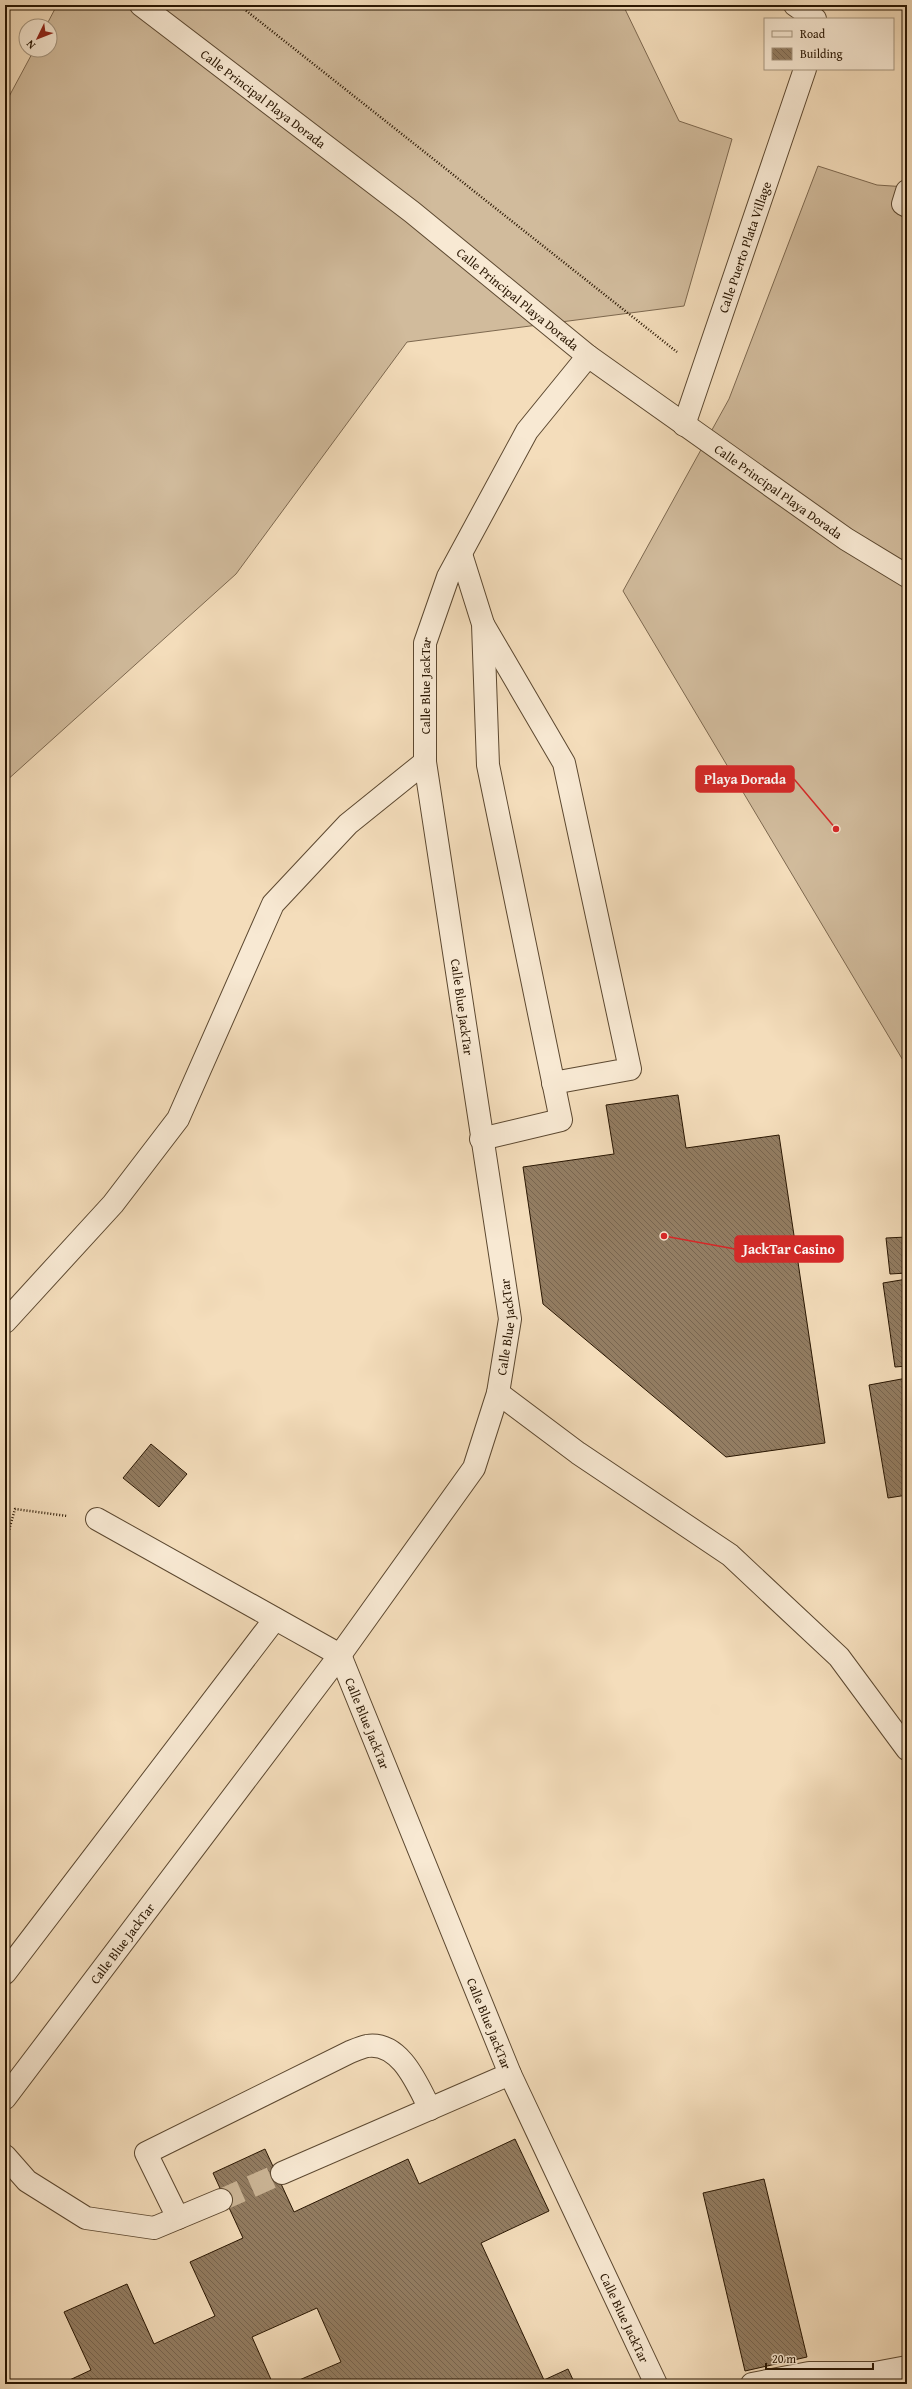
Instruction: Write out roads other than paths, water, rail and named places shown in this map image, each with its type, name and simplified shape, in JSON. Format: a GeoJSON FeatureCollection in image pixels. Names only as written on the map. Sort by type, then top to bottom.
{"type":"FeatureCollection","features":[{"type":"Feature","properties":{"kind":"street","name":"Calle Principal Playa Dorada"},"geometry":{"type":"LineString","coordinates":[[141,5],[412,212],[588,356],[684,426],[846,539],[907,576]]}},
{"type":"Feature","properties":{"kind":"street"},"geometry":{"type":"LineString","coordinates":[[795,5],[814,18]]}},
{"type":"Feature","properties":{"kind":"street"},"geometry":{"type":"LineString","coordinates":[[822,18],[827,5]]}},
{"type":"Feature","properties":{"kind":"street","name":"Calle Puerto Plata Village"},"geometry":{"type":"LineString","coordinates":[[684,426],[806,70]]}},
{"type":"Feature","properties":{"kind":"street"},"geometry":{"type":"LineString","coordinates":[[907,192],[903,204],[907,206]]}},
{"type":"Feature","properties":{"kind":"street","name":"Calle Blue JackTar"},"geometry":{"type":"LineString","coordinates":[[5,2098],[340,1655],[474,1468],[498,1393],[510,1319],[481,1139],[426,762],[425,643],[448,577],[528,431],[588,356]]}},
{"type":"Feature","properties":{"kind":"street"},"geometry":{"type":"LineString","coordinates":[[461,554],[483,624],[564,763],[630,1069],[553,1083]]}},
{"type":"Feature","properties":{"kind":"street"},"geometry":{"type":"LineString","coordinates":[[481,1139],[560,1120],[488,765],[483,624]]}},
{"type":"Feature","properties":{"kind":"street"},"geometry":{"type":"LineString","coordinates":[[5,1322],[113,1204],[178,1119],[273,904],[348,824],[426,762]]}},
{"type":"Feature","properties":{"kind":"street"},"geometry":{"type":"LineString","coordinates":[[498,1393],[578,1453],[730,1555],[839,1657],[907,1749]]}},
{"type":"Feature","properties":{"kind":"street"},"geometry":{"type":"LineString","coordinates":[[97,1519],[275,1620],[340,1655]]}},
{"type":"Feature","properties":{"kind":"street"},"geometry":{"type":"LineString","coordinates":[[5,1973],[275,1620]]}},
{"type":"Feature","properties":{"kind":"street","name":"Calle Blue JackTar"},"geometry":{"type":"LineString","coordinates":[[340,1655],[510,2074],[656,2384]]}},
{"type":"Feature","properties":{"kind":"street"},"geometry":{"type":"LineString","coordinates":[[178,2218],[146,2153],[350,2052],[368,2046],[390,2050],[412,2073],[430,2109]]}},
{"type":"Feature","properties":{"kind":"street"},"geometry":{"type":"LineString","coordinates":[[282,2173],[510,2074]]}},
{"type":"Feature","properties":{"kind":"street"},"geometry":{"type":"LineString","coordinates":[[5,2156],[28,2181],[86,2218],[154,2228],[220,2200]]}},
{"type":"Feature","properties":{"kind":"street"},"geometry":{"type":"LineString","coordinates":[[752,2384],[808,2373],[875,2373],[907,2367]]}},
{"type":"Feature","properties":{"kind":"tunnel"},"geometry":{"type":"LineString","coordinates":[[221,2200],[282,2173]]}},
{"type":"Feature","properties":{"kind":"place","name":"Playa Dorada"},"geometry":{"type":"Point","coordinates":[836,829]}},
{"type":"Feature","properties":{"kind":"place","name":"JackTar Casino"},"geometry":{"type":"Point","coordinates":[664,1236]}}]}
